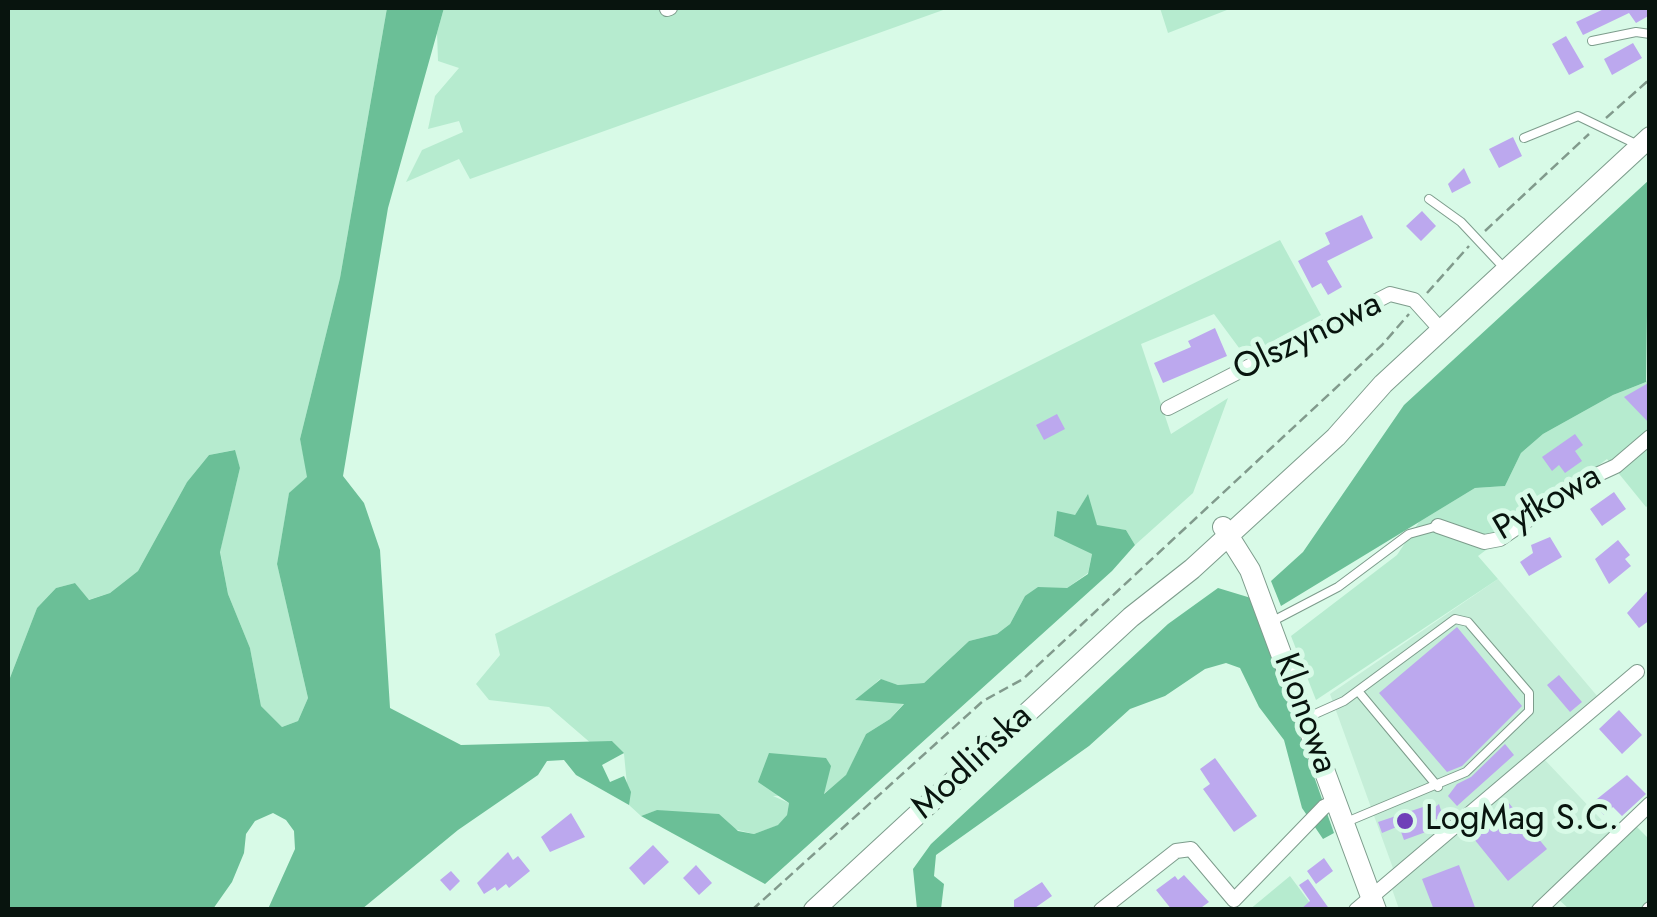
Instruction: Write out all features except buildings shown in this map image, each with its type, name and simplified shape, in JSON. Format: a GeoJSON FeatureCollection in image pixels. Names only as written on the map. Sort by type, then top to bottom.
{"type":"FeatureCollection","features":[{"type":"Feature","properties":{"kind":"main road","name":"Modlińska"},"geometry":{"type":"LineString","coordinates":[[814,910],[1225,530],[1336,437],[1383,384],[1644,142]]}},
{"type":"Feature","properties":{"kind":"main road","name":"Klonowa"},"geometry":{"type":"LineString","coordinates":[[1225,530],[1244,558],[1270,622],[1344,823],[1368,905]]}},
{"type":"Feature","properties":{"kind":"street","name":"Olszynowa"},"geometry":{"type":"LineString","coordinates":[[1168,408],[1390,294],[1417,304],[1441,330]]}},
{"type":"Feature","properties":{"kind":"street","name":"Pyłkowa"},"geometry":{"type":"LineString","coordinates":[[1438,526],[1484,542],[1500,539],[1590,478],[1616,466],[1650,437]]}},
{"type":"Feature","properties":{"kind":"street"},"geometry":{"type":"LineString","coordinates":[[1368,905],[1638,672]]}},
{"type":"Feature","properties":{"kind":"street"},"geometry":{"type":"LineString","coordinates":[[1101,910],[1176,852],[1191,849],[1234,900],[1324,806],[1336,801]]}},
{"type":"Feature","properties":{"kind":"street"},"geometry":{"type":"LineString","coordinates":[[1538,910],[1650,804]]}},
{"type":"Feature","properties":{"kind":"lane"},"geometry":{"type":"LineString","coordinates":[[1592,41],[1636,32],[1650,34]]}},
{"type":"Feature","properties":{"kind":"lane"},"geometry":{"type":"LineString","coordinates":[[1524,138],[1573,116],[1644,142]]}},
{"type":"Feature","properties":{"kind":"lane"},"geometry":{"type":"LineString","coordinates":[[1428,200],[1477,238],[1506,270]]}},
{"type":"Feature","properties":{"kind":"lane"},"geometry":{"type":"LineString","coordinates":[[1270,622],[1338,587],[1409,534],[1438,526]]}},
{"type":"Feature","properties":{"kind":"lane"},"geometry":{"type":"LineString","coordinates":[[1306,719],[1358,690],[1462,619],[1529,692],[1528,711],[1466,772],[1438,787],[1344,823]]}},
{"type":"Feature","properties":{"kind":"lane"},"geometry":{"type":"LineString","coordinates":[[1358,690],[1438,787]]}},
{"type":"Feature","properties":{"kind":"path"},"geometry":{"type":"LineString","coordinates":[[752,910],[982,701],[1023,678],[1382,345],[1477,238],[1650,79]]}},
{"type":"Feature","properties":{"kind":"shaded area"},"geometry":{"type":"Polygon","coordinates":[[[8,8],[387,8],[340,278],[300,439],[308,477],[289,494],[277,564],[308,698],[298,721],[282,727],[261,706],[250,648],[228,594],[220,551],[240,468],[234,450],[209,455],[187,482],[138,571],[110,593],[88,600],[75,583],[56,588],[37,608],[8,683],[8,8]]]}},
{"type":"Feature","properties":{"kind":"shaded area"},"geometry":{"type":"Polygon","coordinates":[[[444,8],[946,9],[470,179],[459,159],[406,182],[422,150],[463,132],[459,121],[428,129],[435,96],[459,68],[438,61],[437,33],[444,8]]]}},
{"type":"Feature","properties":{"kind":"shaded area"},"geometry":{"type":"Polygon","coordinates":[[[1160,8],[1232,8],[1168,33],[1160,8]]]}},
{"type":"Feature","properties":{"kind":"shaded area"},"geometry":{"type":"Polygon","coordinates":[[[1280,240],[1321,315],[1245,356],[1214,314],[1141,344],[1171,434],[1228,398],[1193,493],[1135,545],[1126,530],[1097,526],[1087,496],[1075,515],[1092,554],[1088,573],[1067,588],[1025,596],[1010,624],[997,634],[969,641],[924,683],[898,685],[880,679],[857,700],[904,703],[890,719],[866,734],[846,776],[822,795],[773,796],[789,803],[787,815],[779,825],[754,834],[658,810],[641,816],[629,805],[624,754],[612,741],[593,745],[549,707],[489,700],[476,684],[500,655],[495,634],[1280,240]]]}},
{"type":"Feature","properties":{"kind":"shaded area"},"geometry":{"type":"Polygon","coordinates":[[[1649,375],[1650,504],[1646,507],[1607,459],[1478,556],[1498,579],[1316,700],[1291,636],[1397,555],[1419,522],[1475,488],[1505,486],[1521,453],[1543,434],[1613,395],[1646,382],[1649,375]]]}},
{"type":"Feature","properties":{"kind":"shaded area"},"geometry":{"type":"Polygon","coordinates":[[[1498,579],[1598,697],[1394,871],[1330,694],[1498,579]]]}},
{"type":"Feature","properties":{"kind":"shaded area"},"geometry":{"type":"Polygon","coordinates":[[[1544,759],[1614,833],[1534,909],[1399,909],[1392,889],[1544,759]]]}},
{"type":"Feature","properties":{"kind":"shaded area"},"geometry":{"type":"Polygon","coordinates":[[[1634,824],[1649,839],[1649,909],[1569,909],[1557,898],[1634,824]]]}},
{"type":"Feature","properties":{"kind":"shaded area"},"geometry":{"type":"Polygon","coordinates":[[[1290,876],[1310,903],[1302,909],[1249,910],[1290,876]]]}},
{"type":"Feature","properties":{"kind":"green space"},"geometry":{"type":"Polygon","coordinates":[[[387,8],[444,8],[388,208],[343,476],[364,503],[380,550],[390,708],[461,745],[612,741],[624,753],[602,765],[610,782],[624,776],[631,792],[629,805],[576,775],[564,760],[547,761],[538,775],[458,830],[362,909],[268,909],[295,849],[294,831],[286,820],[273,813],[255,821],[246,834],[244,853],[232,882],[213,909],[8,909],[8,683],[37,608],[56,588],[75,583],[89,600],[110,593],[138,571],[187,482],[209,455],[235,450],[240,468],[220,552],[228,594],[250,648],[261,706],[282,727],[298,721],[308,698],[277,564],[289,493],[307,477],[300,439],[340,278],[387,8]]]}},
{"type":"Feature","properties":{"kind":"green space"},"geometry":{"type":"Polygon","coordinates":[[[1649,180],[1646,382],[1613,395],[1543,434],[1521,453],[1505,486],[1475,488],[1281,606],[1271,581],[1303,552],[1404,405],[1649,180]]]}},
{"type":"Feature","properties":{"kind":"green space"},"geometry":{"type":"Polygon","coordinates":[[[1088,494],[1097,525],[1126,530],[1135,545],[1112,571],[765,884],[641,816],[657,810],[719,814],[738,831],[754,834],[778,825],[787,815],[789,803],[758,782],[769,753],[826,758],[831,766],[824,794],[846,775],[866,734],[890,719],[904,704],[855,700],[881,679],[898,685],[924,683],[969,641],[997,634],[1010,624],[1025,596],[1038,587],[1067,588],[1088,574],[1092,554],[1054,536],[1057,511],[1075,515],[1088,494]]]}},
{"type":"Feature","properties":{"kind":"green space"},"geometry":{"type":"Polygon","coordinates":[[[1218,588],[1251,598],[1334,833],[1323,839],[1302,808],[1284,740],[1259,707],[1240,668],[1226,663],[1205,669],[1165,696],[1130,709],[1089,746],[936,855],[934,876],[944,884],[941,909],[917,909],[913,869],[931,844],[1168,624],[1218,588]]]}},
{"type":"Feature","properties":{"kind":"place","name":"LogMag S.C."},"geometry":{"type":"Point","coordinates":[1405,821]}}]}
